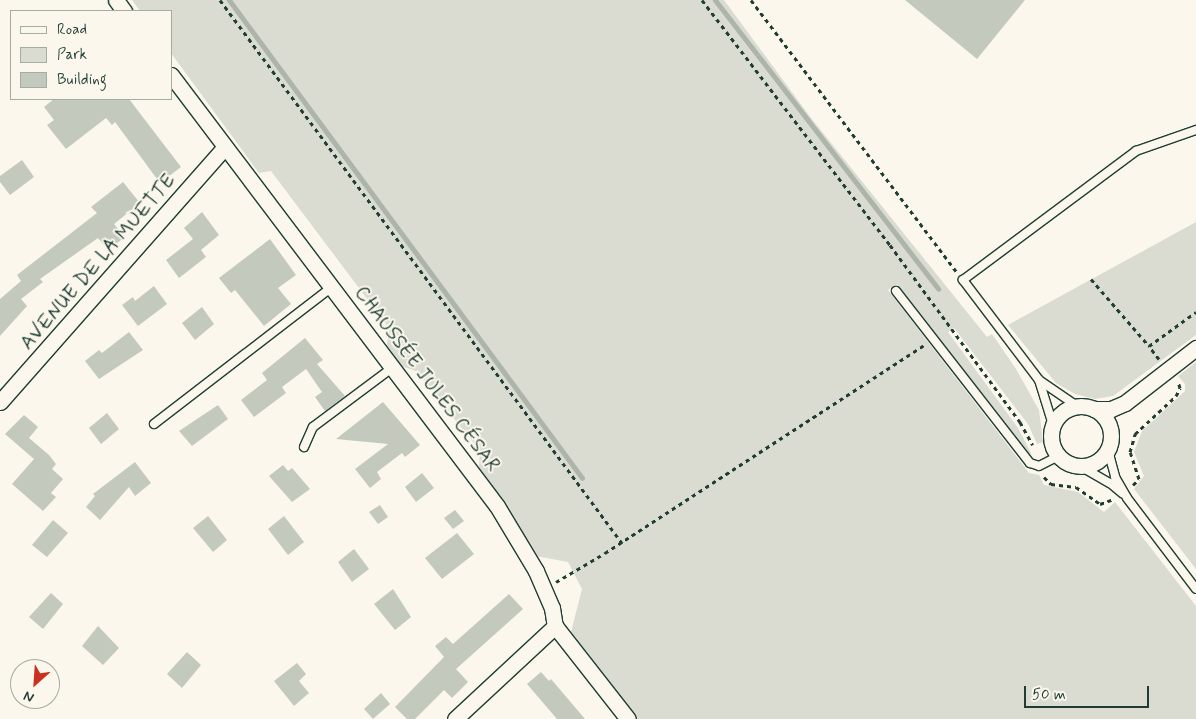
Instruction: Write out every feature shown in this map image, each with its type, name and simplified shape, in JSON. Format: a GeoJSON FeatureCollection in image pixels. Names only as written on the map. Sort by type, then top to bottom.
{"type":"FeatureCollection","features":[{"type":"Feature","properties":{"kind":"street","name":"CHAUSSÉE JULES CÉSAR"},"geometry":{"type":"LineString","coordinates":[[172,76],[333,286],[392,368],[497,506],[544,588],[555,626],[628,719]]}},
{"type":"Feature","properties":{"kind":"street","name":"AVENUE DE LA MUETTE"},"geometry":{"type":"LineString","coordinates":[[0,402],[225,147]]}},
{"type":"Feature","properties":{"kind":"street"},"geometry":{"type":"LineString","coordinates":[[1134,398],[1111,431],[1108,450],[1099,460],[1080,466],[1059,456],[1051,437],[1053,425],[1061,414],[1077,406],[1111,409],[1134,398],[1196,348]]}},
{"type":"Feature","properties":{"kind":"street"},"geometry":{"type":"LineString","coordinates":[[1094,409],[1102,415],[1111,431]]}},
{"type":"Feature","properties":{"kind":"street"},"geometry":{"type":"LineString","coordinates":[[455,719],[555,626]]}},
{"type":"Feature","properties":{"kind":"lane"},"geometry":{"type":"LineString","coordinates":[[1077,406],[1039,380],[963,280],[1136,151],[1196,130]]}},
{"type":"Feature","properties":{"kind":"lane"},"geometry":{"type":"LineString","coordinates":[[154,424],[333,286]]}},
{"type":"Feature","properties":{"kind":"lane"},"geometry":{"type":"LineString","coordinates":[[896,291],[1030,463],[1039,466],[1059,456]]}},
{"type":"Feature","properties":{"kind":"lane"},"geometry":{"type":"LineString","coordinates":[[304,447],[313,427],[392,368]]}},
{"type":"Feature","properties":{"kind":"lane"},"geometry":{"type":"LineString","coordinates":[[1039,380],[1053,425]]}},
{"type":"Feature","properties":{"kind":"lane"},"geometry":{"type":"LineString","coordinates":[[1108,450],[1115,477],[1127,498],[1196,589]]}},
{"type":"Feature","properties":{"kind":"lane"},"geometry":{"type":"LineString","coordinates":[[1080,466],[1110,482],[1127,498]]}},
{"type":"Feature","properties":{"kind":"path"},"geometry":{"type":"LineString","coordinates":[[220,0],[622,543]]}},
{"type":"Feature","properties":{"kind":"path"},"geometry":{"type":"LineString","coordinates":[[750,0],[963,280]]}},
{"type":"Feature","properties":{"kind":"path"},"geometry":{"type":"LineString","coordinates":[[1091,279],[1149,346]]}},
{"type":"Feature","properties":{"kind":"path"},"geometry":{"type":"LineString","coordinates":[[544,588],[622,543],[950,327]]}},
{"type":"Feature","properties":{"kind":"green space"},"geometry":{"type":"Polygon","coordinates":[[[132,0],[724,0],[811,118],[987,337],[992,334],[1016,369],[1039,410],[1043,442],[1037,444],[1028,424],[954,328],[948,332],[1018,428],[1031,453],[1030,457],[897,284],[888,290],[1029,473],[1039,475],[1044,485],[1078,492],[1104,512],[1115,502],[1196,606],[1196,719],[638,719],[571,632],[582,589],[568,562],[536,556],[479,467],[480,451],[416,371],[401,366],[387,345],[389,328],[271,171],[259,173],[172,54],[172,10],[139,10],[132,0]]]}},
{"type":"Feature","properties":{"kind":"green space"},"geometry":{"type":"Polygon","coordinates":[[[1196,222],[1196,335],[1113,396],[1095,399],[1075,394],[1056,383],[1008,325],[1196,222]]]}},
{"type":"Feature","properties":{"kind":"green space"},"geometry":{"type":"Polygon","coordinates":[[[1196,362],[1196,569],[1134,489],[1144,476],[1134,452],[1142,431],[1185,391],[1185,384],[1178,376],[1196,362]]]}},
{"type":"Feature","properties":{"kind":"building"},"geometry":{"type":"Polygon","coordinates":[[[905,0],[1025,0],[977,59],[905,0]]]}},
{"type":"Feature","properties":{"kind":"building"},"geometry":{"type":"Polygon","coordinates":[[[53,100],[130,100],[181,167],[160,183],[115,122],[112,125],[106,118],[66,149],[47,125],[54,120],[44,107],[53,100]]]}},
{"type":"Feature","properties":{"kind":"building"},"geometry":{"type":"Polygon","coordinates":[[[22,160],[34,177],[10,195],[0,182],[0,176],[22,160]]]}},
{"type":"Feature","properties":{"kind":"building"},"geometry":{"type":"Polygon","coordinates":[[[123,182],[140,203],[114,224],[125,237],[108,250],[98,238],[40,279],[43,282],[21,299],[27,306],[0,336],[0,299],[21,281],[17,275],[97,213],[91,207],[123,182]]]}},
{"type":"Feature","properties":{"kind":"building"},"geometry":{"type":"Polygon","coordinates":[[[202,212],[219,235],[201,250],[206,257],[179,278],[166,260],[193,239],[184,228],[202,212]]]}},
{"type":"Feature","properties":{"kind":"building"},"geometry":{"type":"Polygon","coordinates":[[[270,239],[296,275],[278,288],[291,304],[264,326],[235,290],[231,293],[219,278],[270,239]]]}},
{"type":"Feature","properties":{"kind":"building"},"geometry":{"type":"Polygon","coordinates":[[[154,286],[167,304],[138,326],[122,305],[133,297],[135,301],[154,286]]]}},
{"type":"Feature","properties":{"kind":"building"},"geometry":{"type":"Polygon","coordinates":[[[202,307],[214,324],[195,340],[182,323],[202,307]]]}},
{"type":"Feature","properties":{"kind":"building"},"geometry":{"type":"Polygon","coordinates":[[[129,332],[143,350],[99,379],[85,361],[99,350],[102,353],[129,332]]]}},
{"type":"Feature","properties":{"kind":"building"},"geometry":{"type":"Polygon","coordinates":[[[305,338],[323,360],[317,364],[345,396],[325,411],[315,397],[322,392],[306,369],[282,387],[286,393],[254,417],[241,400],[267,380],[262,373],[305,338]]]}},
{"type":"Feature","properties":{"kind":"building"},"geometry":{"type":"Polygon","coordinates":[[[383,402],[420,445],[405,457],[402,453],[377,472],[381,479],[370,488],[355,469],[388,444],[336,439],[383,402]]]}},
{"type":"Feature","properties":{"kind":"building"},"geometry":{"type":"Polygon","coordinates":[[[218,405],[228,419],[192,446],[179,431],[218,405]]]}},
{"type":"Feature","properties":{"kind":"building"},"geometry":{"type":"Polygon","coordinates":[[[107,413],[119,429],[101,444],[89,428],[107,413]]]}},
{"type":"Feature","properties":{"kind":"building"},"geometry":{"type":"Polygon","coordinates":[[[24,415],[38,427],[29,438],[49,455],[56,464],[52,469],[63,479],[51,493],[56,497],[43,511],[12,484],[34,459],[5,434],[24,415]]]}},
{"type":"Feature","properties":{"kind":"building"},"geometry":{"type":"Polygon","coordinates":[[[135,462],[151,483],[135,496],[129,487],[100,520],[86,507],[95,496],[93,494],[135,462]]]}},
{"type":"Feature","properties":{"kind":"building"},"geometry":{"type":"Polygon","coordinates":[[[283,465],[288,471],[292,468],[310,489],[292,502],[269,476],[283,465]]]}},
{"type":"Feature","properties":{"kind":"building"},"geometry":{"type":"Polygon","coordinates":[[[422,473],[434,488],[416,502],[405,487],[422,473]]]}},
{"type":"Feature","properties":{"kind":"building"},"geometry":{"type":"Polygon","coordinates":[[[380,505],[388,517],[378,524],[369,512],[380,505]]]}},
{"type":"Feature","properties":{"kind":"building"},"geometry":{"type":"Polygon","coordinates":[[[455,510],[464,521],[453,529],[444,518],[455,510]]]}},
{"type":"Feature","properties":{"kind":"building"},"geometry":{"type":"Polygon","coordinates":[[[208,516],[227,540],[213,552],[193,528],[208,516]]]}},
{"type":"Feature","properties":{"kind":"building"},"geometry":{"type":"Polygon","coordinates":[[[284,516],[304,542],[288,555],[268,529],[284,516]]]}},
{"type":"Feature","properties":{"kind":"building"},"geometry":{"type":"Polygon","coordinates":[[[53,520],[68,533],[47,557],[32,545],[53,520]]]}},
{"type":"Feature","properties":{"kind":"building"},"geometry":{"type":"Polygon","coordinates":[[[457,533],[474,554],[442,579],[425,558],[457,533]]]}},
{"type":"Feature","properties":{"kind":"building"},"geometry":{"type":"Polygon","coordinates":[[[354,549],[369,569],[352,582],[338,562],[354,549]]]}},
{"type":"Feature","properties":{"kind":"building"},"geometry":{"type":"Polygon","coordinates":[[[393,589],[411,617],[395,630],[374,604],[393,589]]]}},
{"type":"Feature","properties":{"kind":"building"},"geometry":{"type":"Polygon","coordinates":[[[51,593],[63,604],[43,629],[29,617],[51,593]]]}},
{"type":"Feature","properties":{"kind":"building"},"geometry":{"type":"Polygon","coordinates":[[[509,594],[523,609],[456,669],[468,682],[452,698],[444,690],[415,719],[407,719],[395,707],[444,657],[435,646],[446,637],[453,644],[509,594]]]}},
{"type":"Feature","properties":{"kind":"building"},"geometry":{"type":"Polygon","coordinates":[[[98,626],[119,648],[103,665],[82,646],[98,626]]]}},
{"type":"Feature","properties":{"kind":"building"},"geometry":{"type":"Polygon","coordinates":[[[187,652],[201,665],[182,688],[167,674],[187,652]]]}},
{"type":"Feature","properties":{"kind":"building"},"geometry":{"type":"Polygon","coordinates":[[[297,663],[306,674],[299,681],[309,693],[294,706],[274,681],[297,663]]]}},
{"type":"Feature","properties":{"kind":"building"},"geometry":{"type":"Polygon","coordinates":[[[541,672],[549,681],[551,679],[585,719],[557,719],[527,684],[541,672]]]}},
{"type":"Feature","properties":{"kind":"building"},"geometry":{"type":"Polygon","coordinates":[[[381,693],[390,704],[373,719],[364,709],[381,693]]]}},
{"type":"Feature","properties":{"kind":"waterway"},"geometry":{"type":"LineString","coordinates":[[229,0],[582,478]]}},
{"type":"Feature","properties":{"kind":"waterway"},"geometry":{"type":"LineString","coordinates":[[715,0],[938,289]]}}]}
